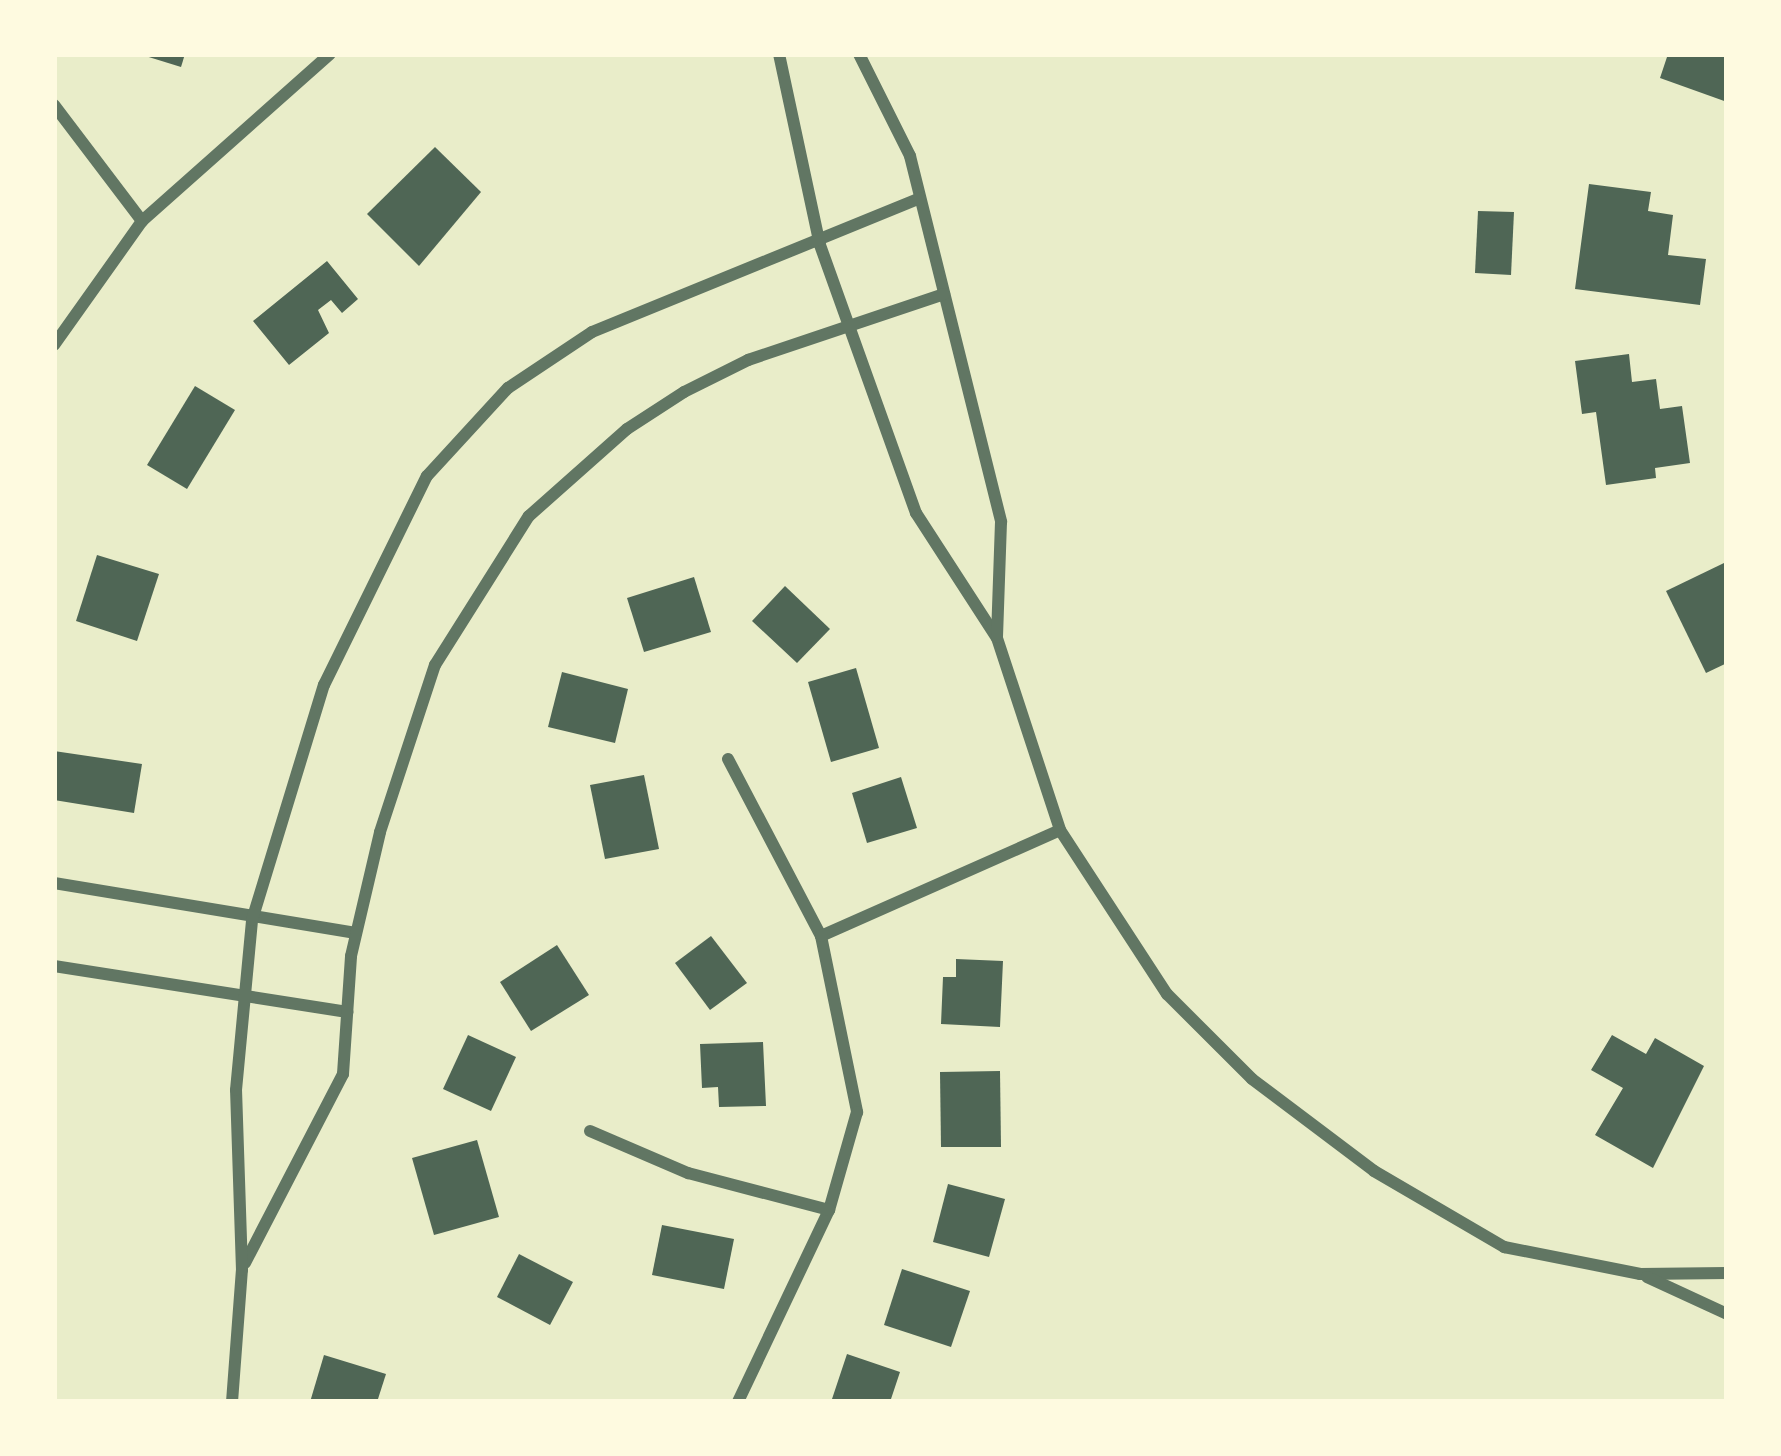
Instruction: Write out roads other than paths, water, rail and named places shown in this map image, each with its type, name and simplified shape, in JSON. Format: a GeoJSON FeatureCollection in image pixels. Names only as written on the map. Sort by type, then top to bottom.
{"type":"FeatureCollection","features":[{"type":"Feature","properties":{"kind":"street"},"geometry":{"type":"LineString","coordinates":[[54,345],[142,221],[330,54]]}},
{"type":"Feature","properties":{"kind":"street"},"geometry":{"type":"LineString","coordinates":[[779,54],[820,244],[916,513],[998,638],[1060,830],[1167,994],[1252,1079],[1374,1172],[1504,1247],[1640,1274],[1727,1273]]}},
{"type":"Feature","properties":{"kind":"street"},"geometry":{"type":"LineString","coordinates":[[859,54],[910,156],[1001,522],[998,638]]}},
{"type":"Feature","properties":{"kind":"street"},"geometry":{"type":"LineString","coordinates":[[54,105],[142,221]]}},
{"type":"Feature","properties":{"kind":"street"},"geometry":{"type":"LineString","coordinates":[[232,1402],[242,1270],[236,1090],[252,920],[324,685],[428,476],[508,388],[592,332],[820,244],[920,198]]}},
{"type":"Feature","properties":{"kind":"street"},"geometry":{"type":"LineString","coordinates":[[242,1270],[343,1074],[356,933],[380,832],[435,665],[529,516],[627,430],[684,392],[848,323],[944,294]]}},
{"type":"Feature","properties":{"kind":"street"},"geometry":{"type":"LineString","coordinates":[[728,759],[821,936],[857,1112],[829,1210],[738,1402]]}},
{"type":"Feature","properties":{"kind":"street"},"geometry":{"type":"LineString","coordinates":[[821,936],[1060,830]]}},
{"type":"Feature","properties":{"kind":"street"},"geometry":{"type":"LineString","coordinates":[[54,884],[252,920],[356,933]]}},
{"type":"Feature","properties":{"kind":"street"},"geometry":{"type":"LineString","coordinates":[[54,966],[347,1012]]}},
{"type":"Feature","properties":{"kind":"street"},"geometry":{"type":"LineString","coordinates":[[590,1131],[688,1172],[829,1210]]}},
{"type":"Feature","properties":{"kind":"street"},"geometry":{"type":"LineString","coordinates":[[1640,1274],[1727,1314]]}}]}
